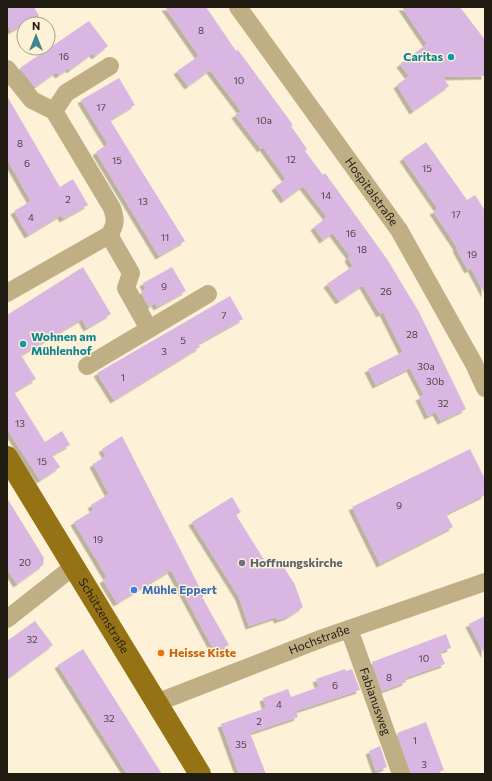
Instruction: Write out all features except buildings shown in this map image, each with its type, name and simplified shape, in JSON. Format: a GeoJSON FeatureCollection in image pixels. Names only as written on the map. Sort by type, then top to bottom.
{"type":"FeatureCollection","features":[{"type":"Feature","properties":{"kind":"main road","name":"Schützenstraße"},"geometry":{"type":"LineString","coordinates":[[7,457],[200,774]]}},
{"type":"Feature","properties":{"kind":"street","name":"Hospitalstraße"},"geometry":{"type":"LineString","coordinates":[[238,7],[400,230],[474,364],[485,388]]}},
{"type":"Feature","properties":{"kind":"street"},"geometry":{"type":"LineString","coordinates":[[54,111],[66,93],[110,66]]}},
{"type":"Feature","properties":{"kind":"street"},"geometry":{"type":"LineString","coordinates":[[7,69],[32,100],[54,111],[112,208],[116,218],[115,227],[109,235],[7,293]]}},
{"type":"Feature","properties":{"kind":"street"},"geometry":{"type":"LineString","coordinates":[[109,235],[131,272],[126,288],[149,329]]}},
{"type":"Feature","properties":{"kind":"street"},"geometry":{"type":"LineString","coordinates":[[87,366],[208,294]]}},
{"type":"Feature","properties":{"kind":"street"},"geometry":{"type":"LineString","coordinates":[[7,619],[73,567]]}},
{"type":"Feature","properties":{"kind":"street","name":"Hochstraße"},"geometry":{"type":"LineString","coordinates":[[156,703],[349,628],[485,582]]}},
{"type":"Feature","properties":{"kind":"street","name":"Fabianusweg"},"geometry":{"type":"LineString","coordinates":[[349,628],[401,774]]}},
{"type":"Feature","properties":{"kind":"place","name":"Caritas"},"geometry":{"type":"Point","coordinates":[451,57]}},
{"type":"Feature","properties":{"kind":"place","name":"Wohnen am Mühlenhof"},"geometry":{"type":"Point","coordinates":[23,344]}},
{"type":"Feature","properties":{"kind":"place","name":"Hoffnungskirche"},"geometry":{"type":"Point","coordinates":[242,563]}},
{"type":"Feature","properties":{"kind":"place","name":"Mühle Eppert"},"geometry":{"type":"Point","coordinates":[134,590]}},
{"type":"Feature","properties":{"kind":"place","name":"Heisse Kiste"},"geometry":{"type":"Point","coordinates":[161,653]}}]}
